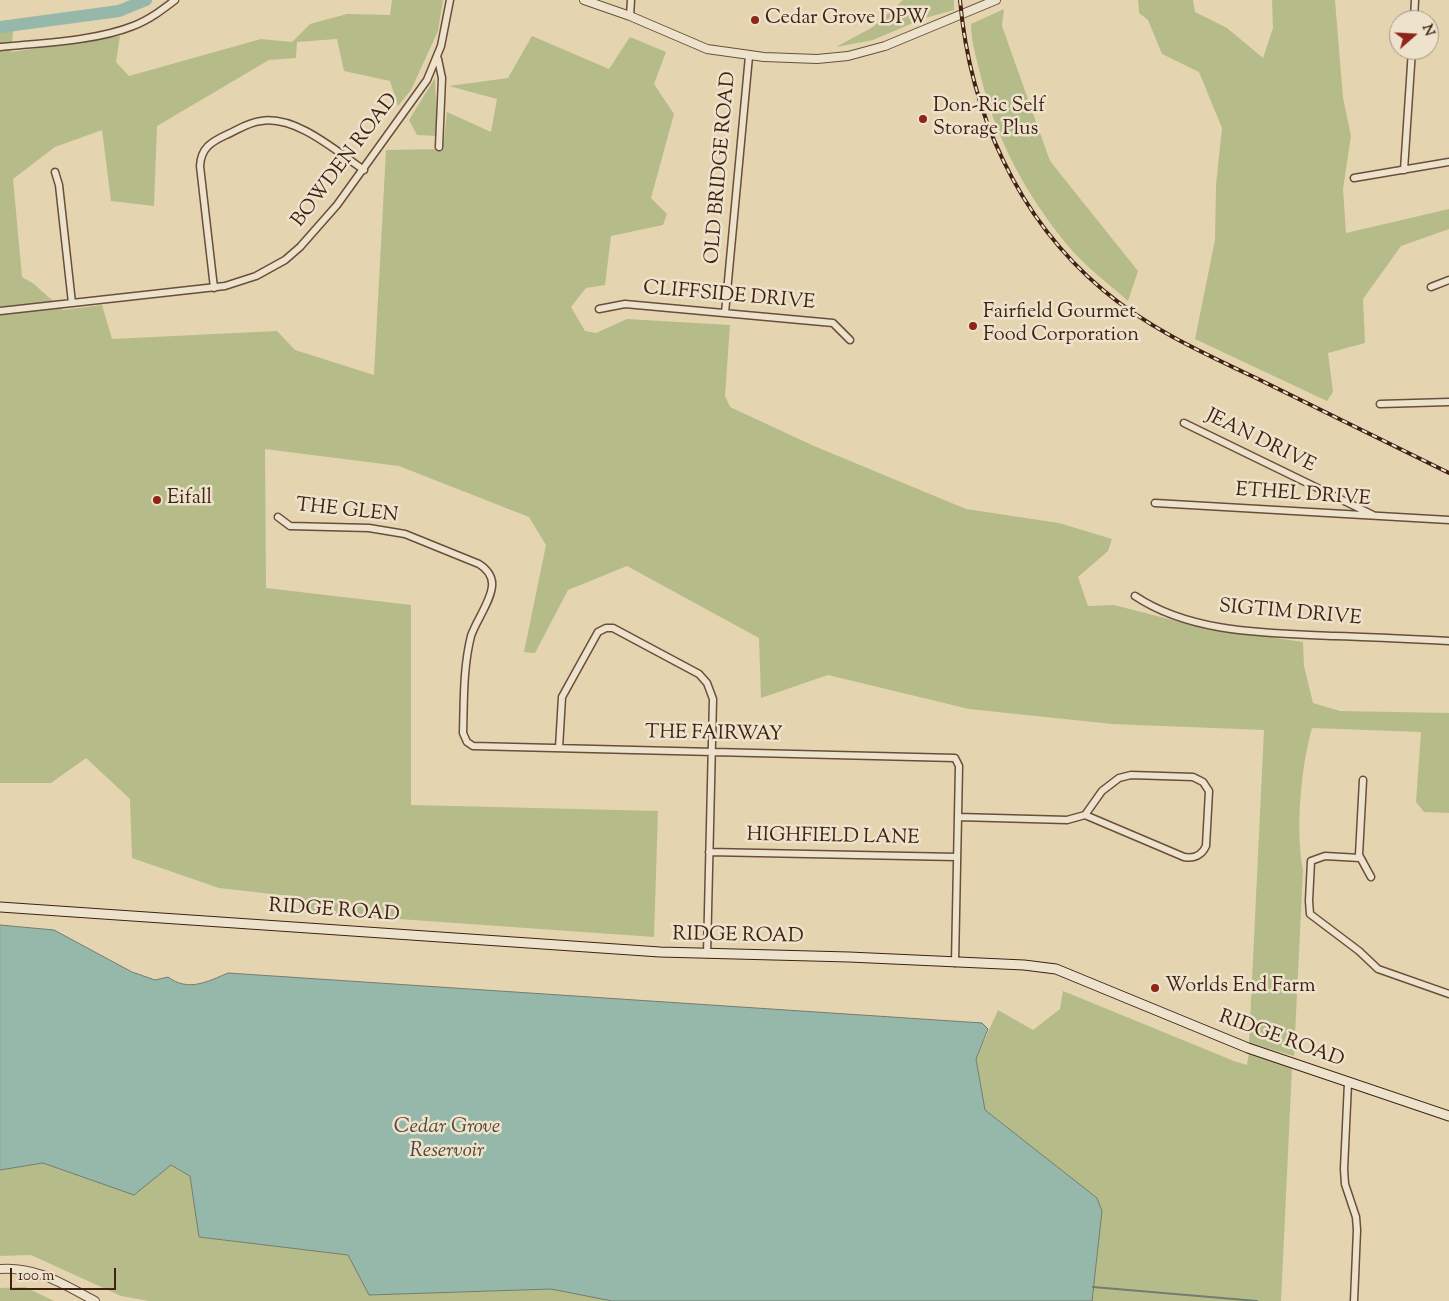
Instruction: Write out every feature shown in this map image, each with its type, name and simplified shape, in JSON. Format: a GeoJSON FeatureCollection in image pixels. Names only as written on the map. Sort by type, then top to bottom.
{"type":"FeatureCollection","features":[{"type":"Feature","properties":{"kind":"main road","name":"RIDGE ROAD"},"geometry":{"type":"LineString","coordinates":[[0,907],[707,954],[849,957],[1024,965],[1056,969],[1074,975],[1184,1024],[1348,1083],[1449,1116]]}},
{"type":"Feature","properties":{"kind":"street"},"geometry":{"type":"LineString","coordinates":[[0,47],[43,43],[121,30],[150,18],[175,0]]}},
{"type":"Feature","properties":{"kind":"street","name":"BOWDEN ROAD"},"geometry":{"type":"LineString","coordinates":[[0,311],[214,288],[256,276],[293,254],[337,205],[364,170],[427,80],[438,57],[450,0]]}},
{"type":"Feature","properties":{"kind":"street"},"geometry":{"type":"LineString","coordinates":[[584,0],[630,16],[707,49],[749,56],[817,59],[861,53],[886,46],[996,0]]}},
{"type":"Feature","properties":{"kind":"street"},"geometry":{"type":"LineString","coordinates":[[630,16],[631,0]]}},
{"type":"Feature","properties":{"kind":"street","name":"OLD BRIDGE ROAD"},"geometry":{"type":"LineString","coordinates":[[725,313],[749,56]]}},
{"type":"Feature","properties":{"kind":"street"},"geometry":{"type":"LineString","coordinates":[[438,57],[442,78],[439,147]]}},
{"type":"Feature","properties":{"kind":"street"},"geometry":{"type":"LineString","coordinates":[[1404,170],[1411,60]]}},
{"type":"Feature","properties":{"kind":"street"},"geometry":{"type":"LineString","coordinates":[[214,288],[200,166],[203,152],[209,144],[257,121],[272,120],[308,133],[364,170]]}},
{"type":"Feature","properties":{"kind":"street"},"geometry":{"type":"LineString","coordinates":[[1354,178],[1449,162]]}},
{"type":"Feature","properties":{"kind":"street"},"geometry":{"type":"LineString","coordinates":[[55,172],[59,185],[72,303]]}},
{"type":"Feature","properties":{"kind":"street"},"geometry":{"type":"LineString","coordinates":[[1432,287],[1449,280]]}},
{"type":"Feature","properties":{"kind":"street","name":"CLIFFSIDE DRIVE"},"geometry":{"type":"LineString","coordinates":[[599,309],[625,304],[833,323],[850,340]]}},
{"type":"Feature","properties":{"kind":"street"},"geometry":{"type":"LineString","coordinates":[[1380,404],[1449,402]]}},
{"type":"Feature","properties":{"kind":"street","name":"JEAN DRIVE"},"geometry":{"type":"LineString","coordinates":[[1184,423],[1376,517]]}},
{"type":"Feature","properties":{"kind":"street","name":"ETHEL DRIVE"},"geometry":{"type":"LineString","coordinates":[[1155,504],[1449,520]]}},
{"type":"Feature","properties":{"kind":"street","name":"THE GLEN"},"geometry":{"type":"LineString","coordinates":[[278,517],[290,526],[369,528],[405,534],[479,564],[486,570],[492,582],[491,591],[472,633],[466,670],[463,736],[470,744],[477,746]]}},
{"type":"Feature","properties":{"kind":"street","name":"SIGTIM DRIVE"},"geometry":{"type":"LineString","coordinates":[[1135,596],[1150,606],[1183,618],[1242,630],[1449,641]]}},
{"type":"Feature","properties":{"kind":"street"},"geometry":{"type":"LineString","coordinates":[[559,748],[560,706],[564,692],[598,632],[606,628],[616,630],[694,671],[707,683],[713,699],[707,954]]}},
{"type":"Feature","properties":{"kind":"street","name":"THE FAIRWAY"},"geometry":{"type":"LineString","coordinates":[[477,746],[950,757],[957,759],[959,764],[958,818]]}},
{"type":"Feature","properties":{"kind":"street"},"geometry":{"type":"LineString","coordinates":[[955,963],[958,818],[1067,820],[1085,815],[1184,857],[1192,858],[1202,853],[1206,846],[1209,791],[1203,782],[1193,777],[1125,776],[1105,787],[1085,815]]}},
{"type":"Feature","properties":{"kind":"street"},"geometry":{"type":"LineString","coordinates":[[1363,780],[1360,858],[1371,877]]}},
{"type":"Feature","properties":{"kind":"street","name":"HIGHFIELD LANE"},"geometry":{"type":"LineString","coordinates":[[709,852],[957,857]]}},
{"type":"Feature","properties":{"kind":"street"},"geometry":{"type":"LineString","coordinates":[[1360,858],[1325,856],[1311,861],[1310,914],[1359,951],[1378,969],[1449,994]]}},
{"type":"Feature","properties":{"kind":"street"},"geometry":{"type":"LineString","coordinates":[[1348,1083],[1344,1169],[1346,1184],[1356,1217],[1357,1230],[1354,1301]]}},
{"type":"Feature","properties":{"kind":"street"},"geometry":{"type":"LineString","coordinates":[[0,1269],[19,1269],[43,1274],[95,1301]]}},
{"type":"Feature","properties":{"kind":"green space"},"geometry":{"type":"Polygon","coordinates":[[[392,0],[443,0],[438,31],[411,90],[398,106],[390,81],[344,71],[337,39],[297,42],[296,58],[269,60],[157,126],[154,206],[111,201],[102,130],[55,147],[13,179],[22,277],[34,284],[63,310],[102,305],[112,339],[277,331],[295,350],[374,375],[386,150],[443,149],[447,112],[491,132],[497,99],[449,86],[508,78],[532,36],[609,69],[630,37],[666,52],[654,84],[674,114],[651,198],[667,214],[663,225],[611,236],[605,285],[586,288],[571,307],[585,331],[596,333],[627,319],[730,325],[725,396],[730,407],[814,446],[966,509],[1059,523],[1112,539],[1108,551],[1078,577],[1088,606],[1114,605],[1196,626],[1303,642],[1304,666],[1313,703],[1340,711],[1449,713],[1449,813],[1424,812],[1416,802],[1421,732],[1312,728],[1300,799],[1299,836],[1303,870],[1294,1056],[1249,1043],[1264,730],[1112,724],[969,709],[828,675],[761,698],[759,638],[627,566],[568,590],[535,653],[524,652],[546,545],[529,517],[399,466],[265,449],[266,588],[411,605],[411,805],[658,811],[654,937],[299,912],[299,897],[219,888],[132,858],[130,799],[86,758],[51,783],[0,783],[0,24],[14,23],[11,52],[120,36],[116,62],[129,76],[261,39],[292,42],[310,24],[347,14],[390,15],[392,0]]]}},
{"type":"Feature","properties":{"kind":"green space"},"geometry":{"type":"Polygon","coordinates":[[[903,0],[954,0],[954,10],[925,18],[873,40],[836,47],[873,27],[903,0]]]}},
{"type":"Feature","properties":{"kind":"green space"},"geometry":{"type":"Polygon","coordinates":[[[1138,0],[1193,0],[1195,12],[1227,28],[1263,58],[1273,28],[1272,0],[1335,0],[1343,98],[1351,136],[1343,189],[1346,233],[1449,209],[1449,229],[1401,246],[1363,299],[1365,343],[1328,353],[1333,392],[1327,401],[1195,339],[1215,240],[1216,185],[1222,128],[1199,72],[1162,54],[1148,20],[1139,13],[1138,0]]]}},
{"type":"Feature","properties":{"kind":"green space"},"geometry":{"type":"Polygon","coordinates":[[[1004,9],[1002,26],[1050,161],[1138,271],[1128,301],[1090,268],[1069,247],[1053,227],[1026,186],[1003,143],[986,97],[974,49],[971,24],[1004,9]]]}},
{"type":"Feature","properties":{"kind":"green space"},"geometry":{"type":"Polygon","coordinates":[[[435,78],[437,136],[417,135],[409,120],[435,78]]]}},
{"type":"Feature","properties":{"kind":"green space"},"geometry":{"type":"Polygon","coordinates":[[[1063,991],[1234,1061],[1247,1065],[1249,1052],[1292,1068],[1281,1301],[1092,1301],[1102,1211],[1097,1198],[985,1110],[976,1059],[998,1010],[1033,1030],[1060,1009],[1063,991]]]}},
{"type":"Feature","properties":{"kind":"green space"},"geometry":{"type":"Polygon","coordinates":[[[43,1163],[134,1194],[170,1165],[190,1176],[199,1237],[348,1255],[369,1295],[551,1289],[612,1301],[149,1301],[121,1296],[31,1255],[0,1256],[0,1170],[43,1163]]]}},
{"type":"Feature","properties":{"kind":"green space"},"geometry":{"type":"Polygon","coordinates":[[[25,1287],[54,1301],[0,1301],[0,1288],[25,1287]]]}},
{"type":"Feature","properties":{"kind":"water","name":"Cedar Grove Reservoir"},"geometry":{"type":"Polygon","coordinates":[[[0,925],[54,930],[132,972],[155,980],[168,977],[175,982],[190,985],[213,980],[228,973],[982,1023],[988,1029],[976,1059],[985,1110],[1097,1198],[1102,1211],[1092,1301],[612,1301],[551,1289],[369,1295],[348,1255],[199,1237],[190,1176],[171,1165],[134,1195],[43,1163],[0,1170],[0,925]]]}},
{"type":"Feature","properties":{"kind":"waterway"},"geometry":{"type":"LineString","coordinates":[[0,27],[119,11],[146,0]]}},
{"type":"Feature","properties":{"kind":"waterway"},"geometry":{"type":"LineString","coordinates":[[1093,1287],[1257,1301]]}},
{"type":"Feature","properties":{"kind":"railway"},"geometry":{"type":"LineString","coordinates":[[960,0],[965,41],[974,82],[987,121],[1003,159],[1022,195],[1045,230],[1072,261],[1120,304],[1176,339],[1449,473]]}},
{"type":"Feature","properties":{"kind":"place","name":"Cedar Grove DPW"},"geometry":{"type":"Point","coordinates":[755,20]}},
{"type":"Feature","properties":{"kind":"place","name":"Don-Ric Self Storage Plus"},"geometry":{"type":"Point","coordinates":[923,119]}},
{"type":"Feature","properties":{"kind":"place","name":"Fairfield Gourmet Food Corporation"},"geometry":{"type":"Point","coordinates":[973,326]}},
{"type":"Feature","properties":{"kind":"place","name":"Eifall"},"geometry":{"type":"Point","coordinates":[157,500]}},
{"type":"Feature","properties":{"kind":"place","name":"Worlds End Farm"},"geometry":{"type":"Point","coordinates":[1155,988]}}]}
